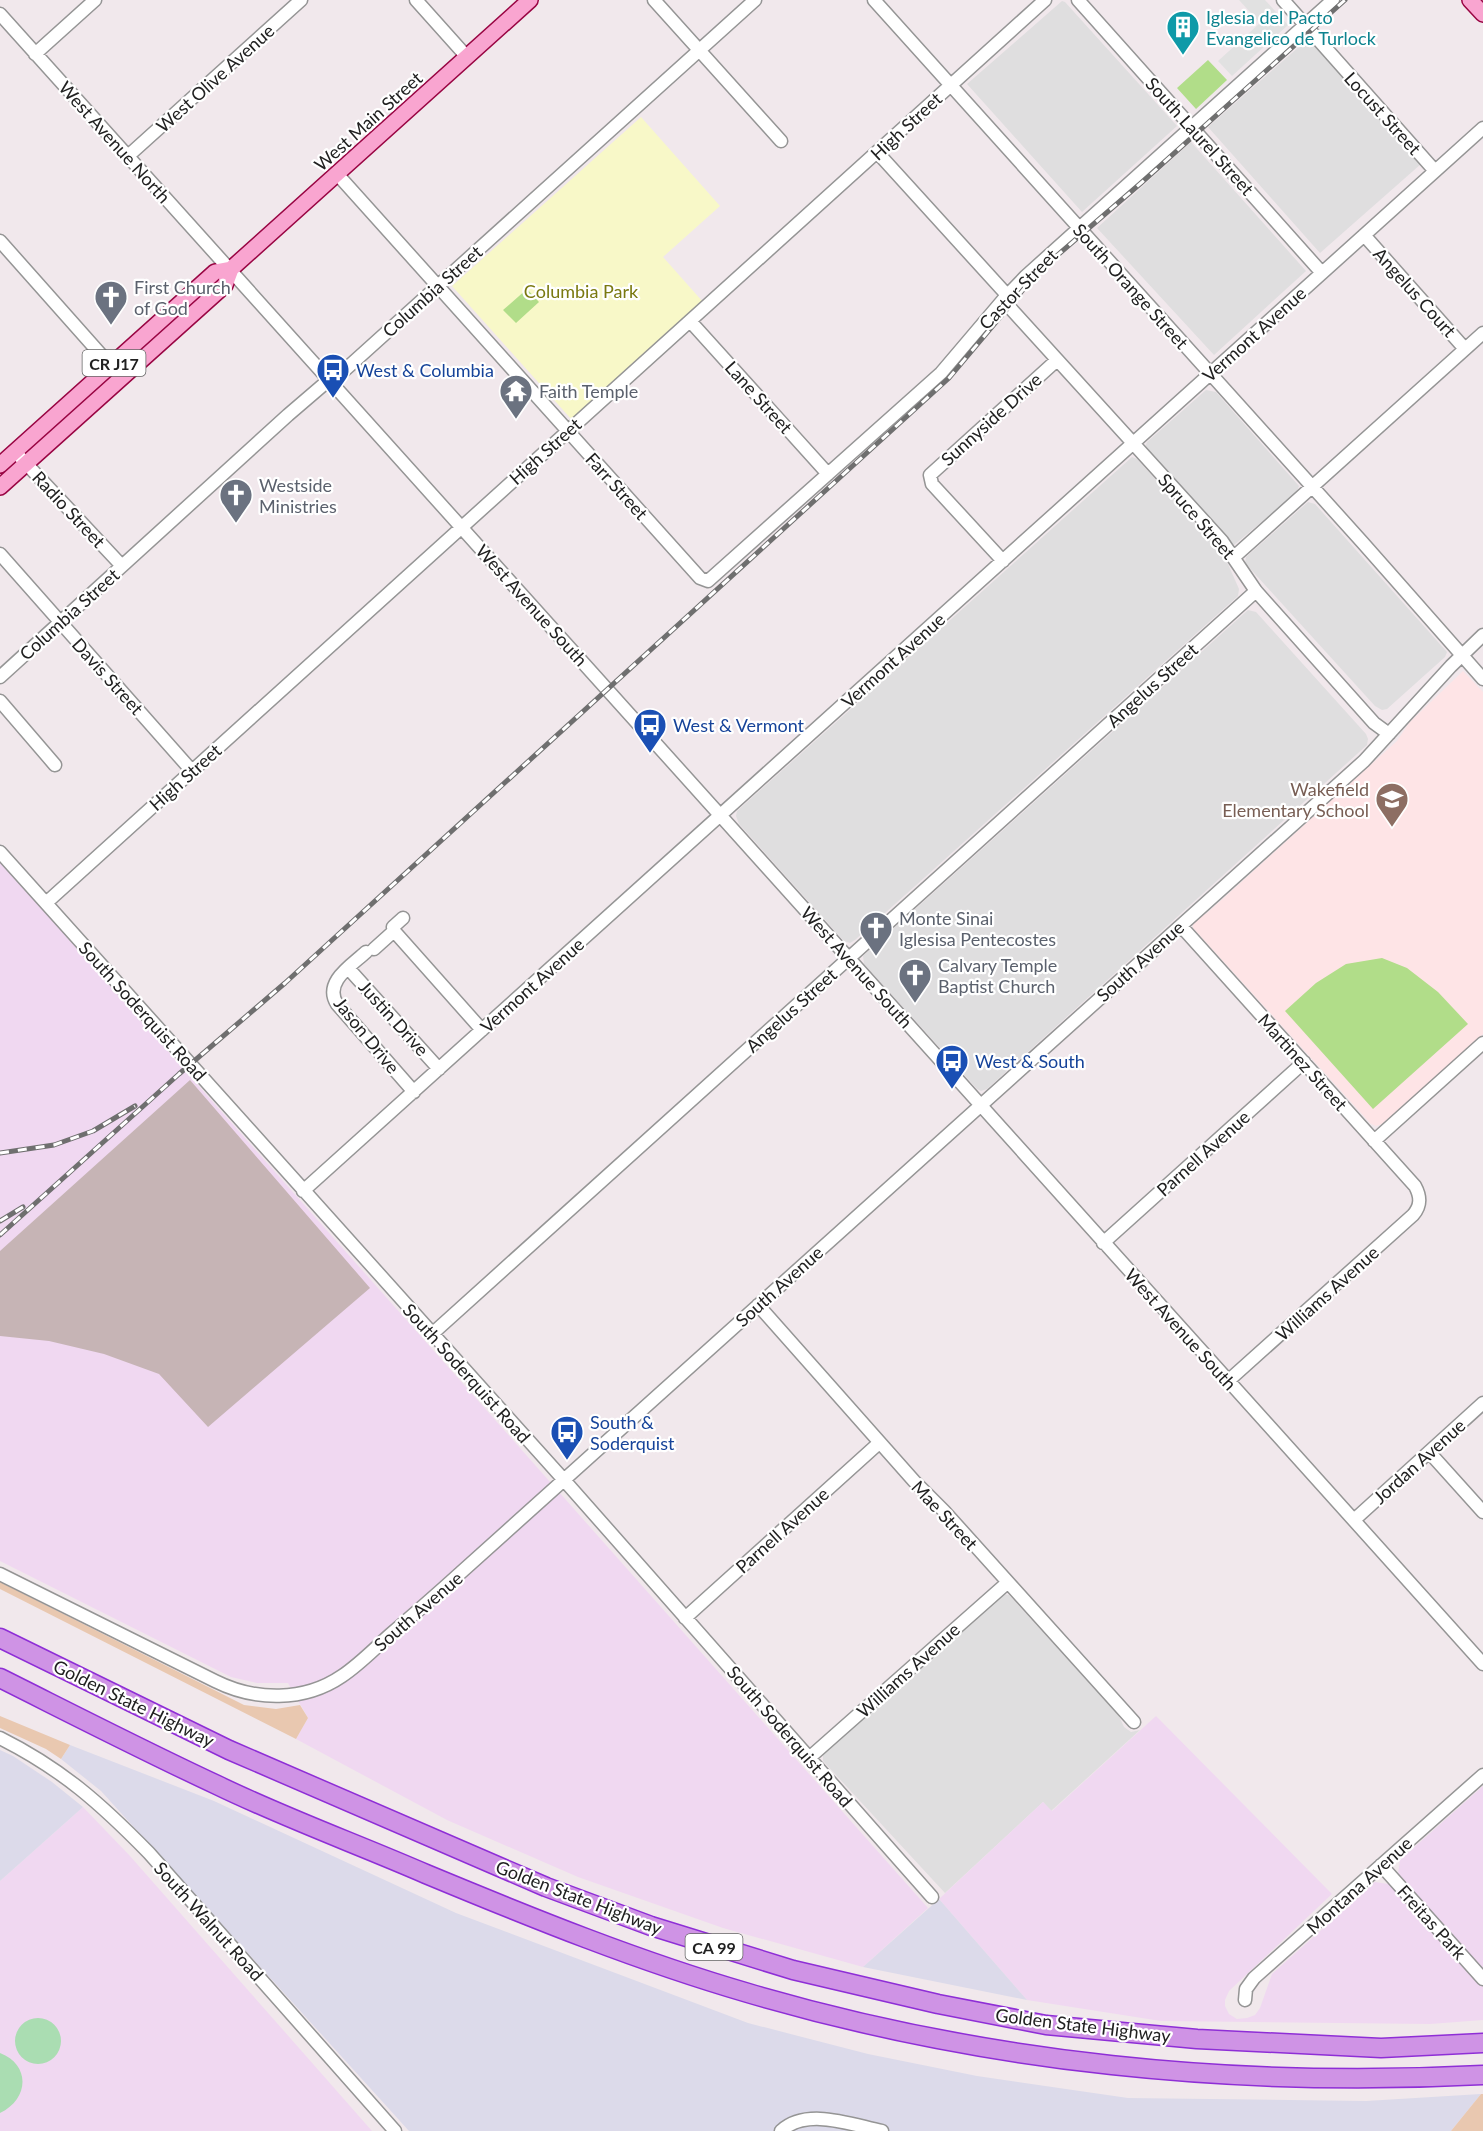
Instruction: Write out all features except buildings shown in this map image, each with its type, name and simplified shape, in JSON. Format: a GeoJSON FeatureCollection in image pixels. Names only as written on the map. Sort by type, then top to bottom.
{"type":"FeatureCollection","features":[{"type":"Feature","properties":{"kind":"highway","name":"Golden State Highway"},"geometry":{"type":"LineString","coordinates":[[0,1638],[229,1750],[546,1887],[651,1926],[793,1970],[938,2004],[1046,2025],[1197,2039],[1381,2048],[1483,2043]]}},
{"type":"Feature","properties":{"kind":"highway","name":"Golden State Highway"},"geometry":{"type":"LineString","coordinates":[[0,1678],[220,1787],[524,1915],[626,1954],[761,1997],[824,2014],[936,2039],[1020,2054],[1124,2067],[1314,2079],[1400,2079],[1483,2075]]}},
{"type":"Feature","properties":{"kind":"main road","name":"West Main Street"},"geometry":{"type":"LineString","coordinates":[[0,465],[21,457],[225,285],[231,269],[530,0]]}},
{"type":"Feature","properties":{"kind":"main road","name":"West Main Street"},"geometry":{"type":"LineString","coordinates":[[0,487],[21,457],[111,366],[215,272],[231,269]]}},
{"type":"Feature","properties":{"kind":"street"},"geometry":{"type":"LineString","coordinates":[[35,54],[95,0]]}},
{"type":"Feature","properties":{"kind":"street","name":"West Olive Avenue"},"geometry":{"type":"LineString","coordinates":[[128,156],[301,0]]}},
{"type":"Feature","properties":{"kind":"street"},"geometry":{"type":"LineString","coordinates":[[416,0],[467,57]]}},
{"type":"Feature","properties":{"kind":"street"},"geometry":{"type":"LineString","coordinates":[[654,0],[781,141]]}},
{"type":"Feature","properties":{"kind":"street","name":"Columbia Street"},"geometry":{"type":"LineString","coordinates":[[0,676],[288,416],[323,385],[337,377],[755,0]]}},
{"type":"Feature","properties":{"kind":"street","name":"South Orange Street"},"geometry":{"type":"LineString","coordinates":[[874,0],[1483,679]]}},
{"type":"Feature","properties":{"kind":"street","name":"High Street"},"geometry":{"type":"LineString","coordinates":[[46,903],[1045,0]]}},
{"type":"Feature","properties":{"kind":"street","name":"South Laurel Street"},"geometry":{"type":"LineString","coordinates":[[1078,0],[1322,273]]}},
{"type":"Feature","properties":{"kind":"street","name":"Locust Street"},"geometry":{"type":"LineString","coordinates":[[1283,0],[1435,171]]}},
{"type":"Feature","properties":{"kind":"street","name":"Castor Street"},"geometry":{"type":"LineString","coordinates":[[705,582],[712,579],[946,368],[1005,298],[1079,228],[1333,0]]}},
{"type":"Feature","properties":{"kind":"street","name":"West Avenue North"},"geometry":{"type":"LineString","coordinates":[[0,14],[231,269]]}},
{"type":"Feature","properties":{"kind":"street","name":"Vermont Avenue"},"geometry":{"type":"LineString","coordinates":[[303,1191],[1483,128]]}},
{"type":"Feature","properties":{"kind":"street","name":"Spruce Street"},"geometry":{"type":"LineString","coordinates":[[877,152],[1057,360],[1208,526],[1234,558],[1256,591],[1374,723],[1389,734]]}},
{"type":"Feature","properties":{"kind":"street","name":"Farr Street"},"geometry":{"type":"LineString","coordinates":[[338,174],[705,582]]}},
{"type":"Feature","properties":{"kind":"street","name":"Angelus Court"},"geometry":{"type":"LineString","coordinates":[[1364,235],[1466,349]]}},
{"type":"Feature","properties":{"kind":"street"},"geometry":{"type":"LineString","coordinates":[[0,241],[111,366]]}},
{"type":"Feature","properties":{"kind":"street","name":"West Avenue South"},"geometry":{"type":"LineString","coordinates":[[231,269],[1483,1664]]}},
{"type":"Feature","properties":{"kind":"street","name":"Lane Street"},"geometry":{"type":"LineString","coordinates":[[690,321],[828,474]]}},
{"type":"Feature","properties":{"kind":"street"},"geometry":{"type":"LineString","coordinates":[[1234,558],[1483,333]]}},
{"type":"Feature","properties":{"kind":"street","name":"Sunnyside Drive"},"geometry":{"type":"LineString","coordinates":[[1003,561],[932,484],[930,475],[1057,360]]}},
{"type":"Feature","properties":{"kind":"street","name":"Radio Street"},"geometry":{"type":"LineString","coordinates":[[21,457],[122,566]]}},
{"type":"Feature","properties":{"kind":"street","name":"Davis Street"},"geometry":{"type":"LineString","coordinates":[[0,554],[192,771]]}},
{"type":"Feature","properties":{"kind":"street","name":"Angelus Street"},"geometry":{"type":"LineString","coordinates":[[432,1334],[1256,591]]}},
{"type":"Feature","properties":{"kind":"street","name":"South Avenue"},"geometry":{"type":"LineString","coordinates":[[0,1574],[231,1688],[260,1695],[298,1694],[330,1683],[351,1669],[564,1480],[1364,761],[1483,635]]}},
{"type":"Feature","properties":{"kind":"street"},"geometry":{"type":"LineString","coordinates":[[0,701],[54,765]]}},
{"type":"Feature","properties":{"kind":"street","name":"South Soderquist Road"},"geometry":{"type":"LineString","coordinates":[[0,852],[564,1480],[932,1897]]}},
{"type":"Feature","properties":{"kind":"street","name":"Jason Drive"},"geometry":{"type":"LineString","coordinates":[[403,918],[393,927],[394,931],[348,968],[335,982],[333,993],[334,1001],[414,1092]]}},
{"type":"Feature","properties":{"kind":"street","name":"Martinez Street"},"geometry":{"type":"LineString","coordinates":[[1181,926],[1415,1186],[1420,1201]]}},
{"type":"Feature","properties":{"kind":"street"},"geometry":{"type":"LineString","coordinates":[[394,931],[482,1030]]}},
{"type":"Feature","properties":{"kind":"street","name":"Justin Drive"},"geometry":{"type":"LineString","coordinates":[[348,968],[439,1069]]}},
{"type":"Feature","properties":{"kind":"street"},"geometry":{"type":"LineString","coordinates":[[1374,1141],[1481,1049]]}},
{"type":"Feature","properties":{"kind":"street","name":"Parnell Avenue"},"geometry":{"type":"LineString","coordinates":[[1103,1243],[1304,1062]]}},
{"type":"Feature","properties":{"kind":"street","name":"Williams Avenue"},"geometry":{"type":"LineString","coordinates":[[1228,1381],[1413,1215],[1420,1201]]}},
{"type":"Feature","properties":{"kind":"street","name":"Mae Street"},"geometry":{"type":"LineString","coordinates":[[758,1305],[879,1443],[1134,1722]]}},
{"type":"Feature","properties":{"kind":"street","name":"Jordan Avenue"},"geometry":{"type":"LineString","coordinates":[[1354,1520],[1483,1403]]}},
{"type":"Feature","properties":{"kind":"street","name":"Parnell Avenue"},"geometry":{"type":"LineString","coordinates":[[685,1618],[879,1443]]}},
{"type":"Feature","properties":{"kind":"street"},"geometry":{"type":"LineString","coordinates":[[1429,1452],[1483,1512]]}},
{"type":"Feature","properties":{"kind":"street","name":"Williams Avenue"},"geometry":{"type":"LineString","coordinates":[[809,1758],[1007,1583]]}},
{"type":"Feature","properties":{"kind":"street","name":"South Walnut Road"},"geometry":{"type":"LineString","coordinates":[[0,1738],[30,1753],[63,1774],[119,1822],[395,2131]]}},
{"type":"Feature","properties":{"kind":"street","name":"Montana Avenue"},"geometry":{"type":"LineString","coordinates":[[1245,2000],[1246,1989],[1254,1978],[1483,1776]]}},
{"type":"Feature","properties":{"kind":"street","name":"Freitas Park"},"geometry":{"type":"LineString","coordinates":[[1381,1865],[1483,1980]]}},
{"type":"Feature","properties":{"kind":"street"},"geometry":{"type":"LineString","coordinates":[[781,2131],[788,2125],[806,2119],[825,2120],[882,2131]]}},
{"type":"Feature","properties":{"kind":"shaded area"},"geometry":{"type":"Polygon","coordinates":[[[1239,0],[1265,0],[1288,25],[1232,76],[1218,61],[1260,23],[1239,0]]]}},
{"type":"Feature","properties":{"kind":"shaded area"},"geometry":{"type":"Polygon","coordinates":[[[1062,1],[1177,126],[1082,212],[967,84],[1062,1]]]}},
{"type":"Feature","properties":{"kind":"shaded area"},"geometry":{"type":"Polygon","coordinates":[[[1309,38],[1421,164],[1320,253],[1208,127],[1309,38]]]}},
{"type":"Feature","properties":{"kind":"shaded area"},"geometry":{"type":"Polygon","coordinates":[[[1208,60],[1227,80],[1196,109],[1177,88],[1208,60]]]}},
{"type":"Feature","properties":{"kind":"shaded area"},"geometry":{"type":"Polygon","coordinates":[[[1191,142],[1306,271],[1214,355],[1097,228],[1191,142]]]}},
{"type":"Feature","properties":{"kind":"shaded area"},"geometry":{"type":"Polygon","coordinates":[[[527,289],[539,302],[516,323],[503,310],[527,289]]]}},
{"type":"Feature","properties":{"kind":"shaded area"},"geometry":{"type":"Polygon","coordinates":[[[1206,390],[1216,392],[1299,486],[1296,493],[1234,545],[1145,447],[1147,442],[1206,390]]]}},
{"type":"Feature","properties":{"kind":"shaded area"},"geometry":{"type":"Polygon","coordinates":[[[1132,457],[1137,459],[1224,555],[1239,589],[1238,596],[855,940],[850,943],[844,941],[739,824],[737,811],[1132,457]]]}},
{"type":"Feature","properties":{"kind":"shaded area"},"geometry":{"type":"Polygon","coordinates":[[[1308,502],[1315,504],[1447,652],[1445,657],[1387,709],[1382,710],[1375,706],[1245,563],[1246,557],[1308,502]]]}},
{"type":"Feature","properties":{"kind":"shaded area"},"geometry":{"type":"Polygon","coordinates":[[[1248,610],[1256,612],[1366,734],[1367,745],[987,1089],[981,1091],[977,1089],[864,964],[863,956],[1248,610]]]}},
{"type":"Feature","properties":{"kind":"shaded area","name":"Wakefield Elementary School"},"geometry":{"type":"Polygon","coordinates":[[[1463,671],[1483,692],[1483,1034],[1382,1124],[1376,1126],[1371,1124],[1193,928],[1193,923],[1201,914],[1206,914],[1397,741],[1409,723],[1463,671]]]}},
{"type":"Feature","properties":{"kind":"shaded area"},"geometry":{"type":"Polygon","coordinates":[[[0,862],[928,1908],[863,1967],[723,1928],[578,1877],[447,1820],[296,1739],[308,1718],[288,1683],[257,1683],[231,1677],[0,1561],[0,862]]]}},
{"type":"Feature","properties":{"kind":"shaded area"},"geometry":{"type":"Polygon","coordinates":[[[1382,958],[1407,968],[1438,992],[1468,1024],[1373,1109],[1285,1011],[1316,983],[1346,964],[1382,958]]]}},
{"type":"Feature","properties":{"kind":"shaded area"},"geometry":{"type":"Polygon","coordinates":[[[190,1080],[370,1288],[208,1427],[159,1374],[104,1354],[49,1341],[0,1336],[0,1251],[190,1080]]]}},
{"type":"Feature","properties":{"kind":"shaded area"},"geometry":{"type":"Polygon","coordinates":[[[0,1582],[244,1705],[276,1709],[300,1705],[308,1718],[296,1739],[0,1589],[0,1582]]]}},
{"type":"Feature","properties":{"kind":"shaded area"},"geometry":{"type":"Polygon","coordinates":[[[1003,1594],[1009,1595],[1118,1714],[1124,1727],[1131,1732],[1140,1730],[1051,1811],[1043,1802],[945,1893],[823,1761],[823,1753],[1003,1594]]]}},
{"type":"Feature","properties":{"kind":"shaded area"},"geometry":{"type":"Polygon","coordinates":[[[0,1716],[70,1745],[61,1759],[46,1749],[0,1728],[0,1716]]]}},
{"type":"Feature","properties":{"kind":"shaded area"},"geometry":{"type":"Polygon","coordinates":[[[1156,1716],[1332,1894],[1229,1991],[1225,2006],[1229,2014],[1237,2019],[1255,2015],[1260,2008],[1272,1974],[1375,1882],[1388,1884],[1398,1874],[1400,1860],[1483,1786],[1483,2020],[1430,2024],[1161,2021],[1027,2000],[939,1899],[1043,1802],[1052,1811],[1156,1716]]]}},
{"type":"Feature","properties":{"kind":"shaded area"},"geometry":{"type":"Polygon","coordinates":[[[70,1745],[214,1801],[456,1913],[748,2023],[868,2054],[977,2076],[1128,2098],[1366,2101],[1481,2094],[1451,2131],[409,2131],[101,1791],[61,1759],[70,1745]]]}},
{"type":"Feature","properties":{"kind":"shaded area"},"geometry":{"type":"Polygon","coordinates":[[[0,1750],[52,1782],[83,1807],[0,1881],[0,1750]]]}},
{"type":"Feature","properties":{"kind":"shaded area"},"geometry":{"type":"Polygon","coordinates":[[[83,1807],[130,1856],[372,2131],[0,2131],[0,1881],[83,1807]]]}},
{"type":"Feature","properties":{"kind":"shaded area"},"geometry":{"type":"Polygon","coordinates":[[[939,1899],[1027,2000],[863,1967],[939,1899]]]}},
{"type":"Feature","properties":{"kind":"shaded area"},"geometry":{"type":"Polygon","coordinates":[[[38,2018],[54,2025],[61,2041],[54,2057],[38,2064],[22,2057],[15,2041],[22,2025],[38,2018]]]}},
{"type":"Feature","properties":{"kind":"shaded area"},"geometry":{"type":"Polygon","coordinates":[[[0,2053],[17,2065],[22,2082],[17,2099],[0,2113],[0,2053]]]}},
{"type":"Feature","properties":{"kind":"shaded area"},"geometry":{"type":"Polygon","coordinates":[[[1483,2094],[1483,2131],[1451,2131],[1483,2094]]]}},
{"type":"Feature","properties":{"kind":"green space","name":"Columbia Park"},"geometry":{"type":"Polygon","coordinates":[[[641,117],[720,206],[663,257],[703,302],[572,420],[452,286],[641,117]]]}},
{"type":"Feature","properties":{"kind":"railway"},"geometry":{"type":"LineString","coordinates":[[0,1235],[179,1074],[285,983],[949,378],[1038,272],[1345,0]]}},
{"type":"Feature","properties":{"kind":"railway"},"geometry":{"type":"LineString","coordinates":[[0,1153],[54,1145],[93,1131],[135,1106]]}},
{"type":"Feature","properties":{"kind":"railway"},"geometry":{"type":"LineString","coordinates":[[0,1221],[23,1207]]}},
{"type":"Feature","properties":{"kind":"place","name":"Iglesia del Pacto Evangelico de Turlock"},"geometry":{"type":"Point","coordinates":[1183,56]}},
{"type":"Feature","properties":{"kind":"place","name":"First Church of God"},"geometry":{"type":"Point","coordinates":[111,326]}},
{"type":"Feature","properties":{"kind":"place","name":"West & Columbia"},"geometry":{"type":"Point","coordinates":[333,399]}},
{"type":"Feature","properties":{"kind":"place","name":"Faith Temple"},"geometry":{"type":"Point","coordinates":[516,420]}},
{"type":"Feature","properties":{"kind":"place","name":"Westside Ministries"},"geometry":{"type":"Point","coordinates":[236,524]}},
{"type":"Feature","properties":{"kind":"place","name":"West & Vermont"},"geometry":{"type":"Point","coordinates":[650,754]}},
{"type":"Feature","properties":{"kind":"place","name":"Wakefield Elementary School"},"geometry":{"type":"Point","coordinates":[1392,828]}},
{"type":"Feature","properties":{"kind":"place","name":"Monte Sinai Iglesisa Pentecostes"},"geometry":{"type":"Point","coordinates":[876,957]}},
{"type":"Feature","properties":{"kind":"place","name":"Calvary Temple Baptist Church"},"geometry":{"type":"Point","coordinates":[915,1004]}},
{"type":"Feature","properties":{"kind":"place","name":"West & South"},"geometry":{"type":"Point","coordinates":[952,1090]}},
{"type":"Feature","properties":{"kind":"place","name":"South & Soderquist"},"geometry":{"type":"Point","coordinates":[567,1461]}}]}
